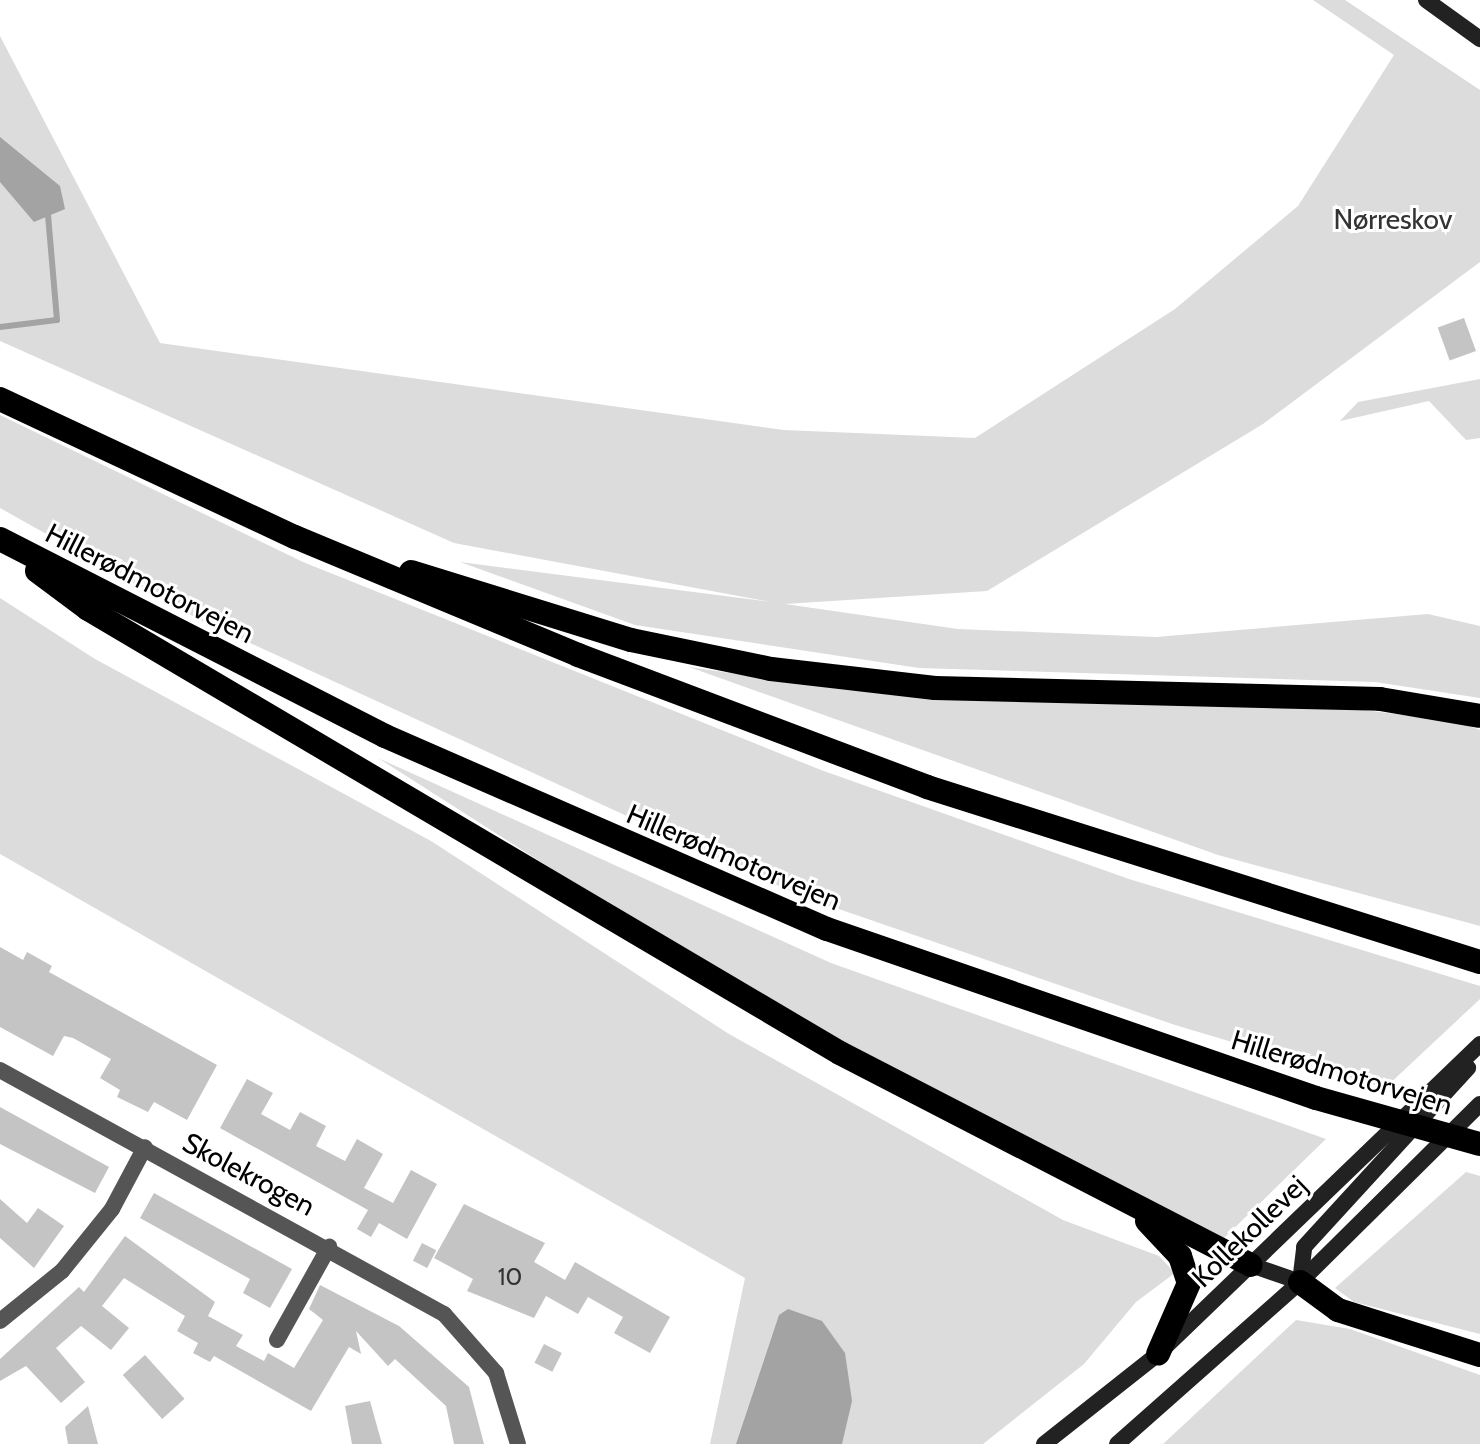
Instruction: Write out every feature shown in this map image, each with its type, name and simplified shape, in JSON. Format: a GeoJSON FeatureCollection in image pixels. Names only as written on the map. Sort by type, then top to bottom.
{"type":"FeatureCollection","features":[{"type":"Feature","properties":{"kind":"highway"},"geometry":{"type":"LineString","coordinates":[[0,399],[295,537],[927,787],[1470,960]]}},
{"type":"Feature","properties":{"kind":"highway"},"geometry":{"type":"LineString","coordinates":[[295,537],[631,640],[771,669],[935,688],[1380,699],[1480,716]]}},
{"type":"Feature","properties":{"kind":"highway"},"geometry":{"type":"LineString","coordinates":[[0,541],[88,609],[735,992],[1137,1211],[1251,1265]]}},
{"type":"Feature","properties":{"kind":"highway","name":"Hillerødmotorvejen"},"geometry":{"type":"LineString","coordinates":[[0,541],[385,736],[769,905],[1038,1007],[1316,1098],[1480,1144]]}},
{"type":"Feature","properties":{"kind":"highway"},"geometry":{"type":"LineString","coordinates":[[1137,1211],[1180,1256],[1189,1283],[1158,1354]]}},
{"type":"Feature","properties":{"kind":"highway"},"geometry":{"type":"LineString","coordinates":[[1300,1282],[1338,1310],[1480,1355]]}},
{"type":"Feature","properties":{"kind":"street"},"geometry":{"type":"LineString","coordinates":[[1426,0],[1480,39]]}},
{"type":"Feature","properties":{"kind":"street"},"geometry":{"type":"LineString","coordinates":[[1463,25],[1480,33]]}},
{"type":"Feature","properties":{"kind":"street","name":"Kollekollevej"},"geometry":{"type":"LineString","coordinates":[[1044,1444],[1158,1354],[1480,1044]]}},
{"type":"Feature","properties":{"kind":"street"},"geometry":{"type":"LineString","coordinates":[[1300,1282],[1304,1247],[1480,1055]]}},
{"type":"Feature","properties":{"kind":"street","name":"Skolekrogen"},"geometry":{"type":"LineString","coordinates":[[0,1070],[329,1247],[444,1314],[473,1341],[512,1408],[518,1444]]}},
{"type":"Feature","properties":{"kind":"street"},"geometry":{"type":"LineString","coordinates":[[1117,1444],[1300,1282],[1480,1104]]}},
{"type":"Feature","properties":{"kind":"street","name":"Skolekrogen"},"geometry":{"type":"LineString","coordinates":[[0,1321],[62,1271],[112,1209],[145,1147]]}},
{"type":"Feature","properties":{"kind":"street","name":"Skolekrogen"},"geometry":{"type":"LineString","coordinates":[[277,1340],[329,1247]]}},
{"type":"Feature","properties":{"kind":"street"},"geometry":{"type":"LineString","coordinates":[[1251,1265],[1300,1282]]}},
{"type":"Feature","properties":{"kind":"green space","name":"Nørreskov"},"geometry":{"type":"Polygon","coordinates":[[[1313,0],[1345,0],[1480,90],[1480,262],[1263,424],[987,591],[785,604],[958,629],[1156,637],[1428,614],[1480,626],[1480,698],[1375,682],[919,668],[635,625],[460,562],[771,602],[454,543],[0,341],[0,36],[160,343],[784,430],[975,438],[1175,309],[1298,206],[1394,55],[1313,0]]]}},
{"type":"Feature","properties":{"kind":"green space"},"geometry":{"type":"Polygon","coordinates":[[[1480,379],[1480,438],[1466,440],[1429,401],[1340,421],[1358,402],[1480,379]]]}},
{"type":"Feature","properties":{"kind":"green space"},"geometry":{"type":"Polygon","coordinates":[[[0,415],[303,562],[821,770],[1129,879],[1480,986],[1480,999],[1385,1088],[1175,1025],[801,896],[198,619],[0,508],[0,415]]]}},
{"type":"Feature","properties":{"kind":"green space"},"geometry":{"type":"Polygon","coordinates":[[[0,598],[95,659],[431,841],[729,1034],[1063,1220],[1159,1256],[1175,1273],[1136,1302],[1084,1364],[983,1444],[710,1444],[745,1278],[0,854],[0,598]]]}},
{"type":"Feature","properties":{"kind":"green space"},"geometry":{"type":"Polygon","coordinates":[[[689,667],[846,690],[1364,710],[1458,722],[1480,730],[1480,926],[1218,855],[689,667]]]}},
{"type":"Feature","properties":{"kind":"green space"},"geometry":{"type":"Polygon","coordinates":[[[378,758],[831,963],[1326,1139],[1224,1238],[840,1053],[378,758]]]}},
{"type":"Feature","properties":{"kind":"green space"},"geometry":{"type":"Polygon","coordinates":[[[1466,1172],[1480,1176],[1480,1334],[1354,1302],[1335,1288],[1466,1172]]]}},
{"type":"Feature","properties":{"kind":"green space"},"geometry":{"type":"Polygon","coordinates":[[[1296,1320],[1350,1329],[1480,1375],[1480,1444],[1163,1444],[1296,1320]]]}},
{"type":"Feature","properties":{"kind":"shaded area"},"geometry":{"type":"Polygon","coordinates":[[[0,137],[60,186],[65,209],[34,222],[0,182],[0,137]]]}},
{"type":"Feature","properties":{"kind":"shaded area"},"geometry":{"type":"Polygon","coordinates":[[[788,1309],[822,1321],[845,1353],[852,1401],[842,1444],[736,1444],[779,1315],[788,1309]]]}},
{"type":"Feature","properties":{"kind":"building"},"geometry":{"type":"Polygon","coordinates":[[[1464,318],[1476,351],[1450,360],[1438,328],[1464,318]]]}},
{"type":"Feature","properties":{"kind":"building"},"geometry":{"type":"Polygon","coordinates":[[[0,947],[23,960],[27,952],[52,966],[49,972],[217,1065],[187,1120],[154,1102],[148,1112],[117,1097],[120,1090],[100,1078],[111,1059],[73,1038],[64,1036],[53,1056],[0,1027],[0,947]]]}},
{"type":"Feature","properties":{"kind":"building"},"geometry":{"type":"Polygon","coordinates":[[[247,1079],[273,1093],[261,1114],[290,1130],[300,1112],[326,1126],[316,1146],[345,1161],[357,1139],[383,1154],[364,1188],[393,1203],[411,1170],[437,1184],[407,1239],[379,1223],[371,1237],[357,1229],[368,1210],[220,1128],[247,1079]]]}},
{"type":"Feature","properties":{"kind":"building"},"geometry":{"type":"Polygon","coordinates":[[[0,1107],[109,1167],[95,1193],[0,1144],[0,1107]]]}},
{"type":"Feature","properties":{"kind":"building"},"geometry":{"type":"Polygon","coordinates":[[[154,1193],[292,1269],[270,1308],[243,1293],[250,1279],[140,1218],[154,1193]]]}},
{"type":"Feature","properties":{"kind":"building"},"geometry":{"type":"Polygon","coordinates":[[[0,1199],[27,1223],[38,1208],[64,1226],[34,1268],[0,1238],[0,1199]]]}},
{"type":"Feature","properties":{"kind":"building"},"geometry":{"type":"Polygon","coordinates":[[[464,1204],[545,1243],[534,1262],[565,1280],[575,1262],[670,1317],[650,1353],[614,1333],[623,1317],[588,1297],[578,1314],[546,1296],[534,1318],[467,1291],[473,1279],[434,1258],[464,1204]]]}},
{"type":"Feature","properties":{"kind":"building"},"geometry":{"type":"Polygon","coordinates":[[[125,1236],[215,1302],[208,1316],[243,1335],[236,1346],[264,1361],[268,1353],[294,1368],[323,1320],[309,1309],[320,1285],[399,1326],[469,1387],[484,1444],[454,1444],[446,1406],[395,1359],[388,1366],[356,1331],[361,1354],[349,1347],[311,1411],[214,1356],[210,1362],[193,1353],[198,1343],[177,1331],[185,1316],[124,1278],[102,1306],[129,1328],[111,1350],[81,1326],[56,1348],[85,1382],[61,1403],[26,1366],[0,1381],[0,1359],[79,1287],[84,1292],[125,1236]]]}},
{"type":"Feature","properties":{"kind":"building"},"geometry":{"type":"Polygon","coordinates":[[[422,1243],[436,1250],[427,1268],[413,1261],[422,1243]]]}},
{"type":"Feature","properties":{"kind":"building"},"geometry":{"type":"Polygon","coordinates":[[[544,1344],[562,1353],[552,1372],[534,1363],[544,1344]]]}},
{"type":"Feature","properties":{"kind":"building"},"geometry":{"type":"Polygon","coordinates":[[[145,1355],[184,1399],[162,1419],[123,1375],[145,1355]]]}},
{"type":"Feature","properties":{"kind":"building"},"geometry":{"type":"Polygon","coordinates":[[[370,1401],[382,1444],[352,1444],[345,1406],[370,1401]]]}},
{"type":"Feature","properties":{"kind":"building"},"geometry":{"type":"Polygon","coordinates":[[[88,1406],[98,1444],[68,1444],[65,1427],[88,1406]]]}},
{"type":"Feature","properties":{"kind":"waterway"},"geometry":{"type":"LineString","coordinates":[[0,327],[57,320],[48,216]]}}]}
